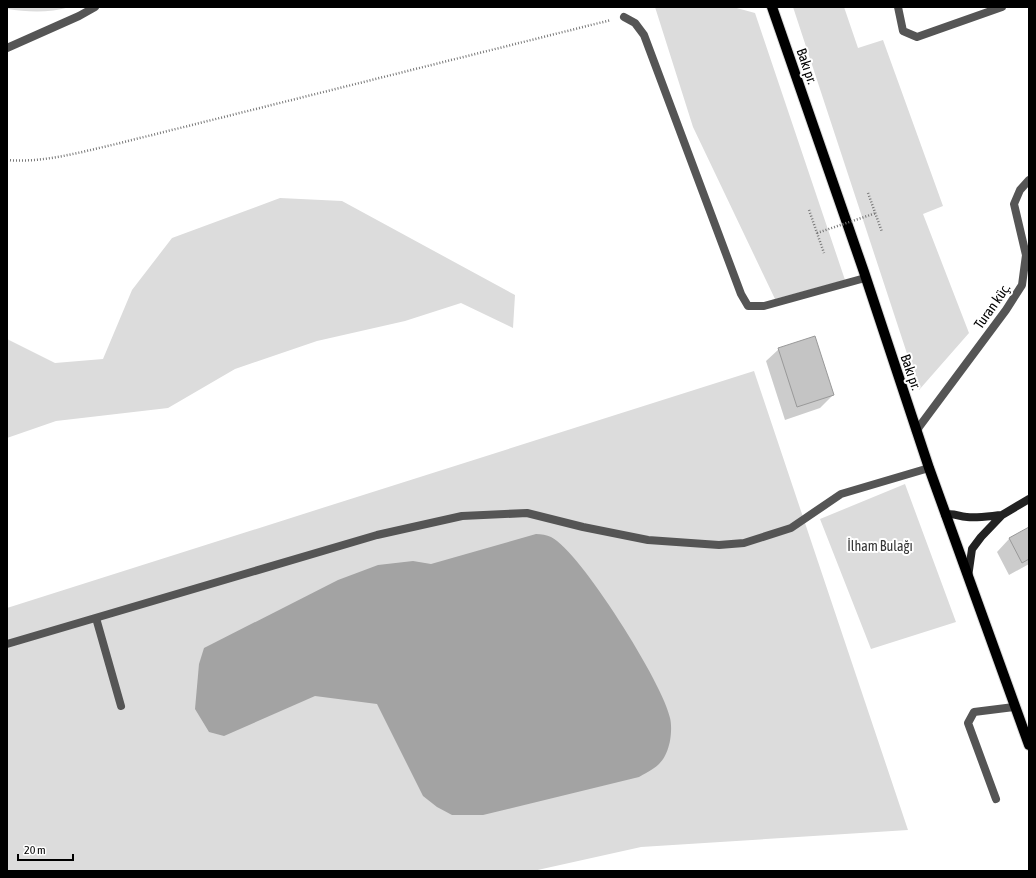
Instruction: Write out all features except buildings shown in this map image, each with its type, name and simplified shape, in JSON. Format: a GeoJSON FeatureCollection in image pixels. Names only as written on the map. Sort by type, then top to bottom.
{"type":"FeatureCollection","features":[{"type":"Feature","properties":{"kind":"main road","name":"Bakı pr."},"geometry":{"type":"LineString","coordinates":[[772,7],[864,272],[864,278],[945,515],[1029,745]]}},
{"type":"Feature","properties":{"kind":"main road"},"geometry":{"type":"LineString","coordinates":[[968,580],[972,549],[980,537],[1002,515],[1029,499]]}},
{"type":"Feature","properties":{"kind":"main road"},"geometry":{"type":"LineString","coordinates":[[945,515],[951,513],[964,517],[981,518],[1002,515]]}},
{"type":"Feature","properties":{"kind":"street"},"geometry":{"type":"LineString","coordinates":[[7,48],[79,16],[95,7]]}},
{"type":"Feature","properties":{"kind":"street"},"geometry":{"type":"LineString","coordinates":[[898,7],[903,31],[917,36],[1002,7]]}},
{"type":"Feature","properties":{"kind":"street"},"geometry":{"type":"LineString","coordinates":[[624,16],[635,23],[644,35],[741,294],[748,306],[764,306],[864,278]]}},
{"type":"Feature","properties":{"kind":"street","name":"Turan küç."},"geometry":{"type":"LineString","coordinates":[[916,431],[1006,310],[1022,285],[1026,255],[1014,204],[1020,190],[1029,180]]}},
{"type":"Feature","properties":{"kind":"street"},"geometry":{"type":"LineString","coordinates":[[7,644],[377,535],[462,516],[527,513],[583,527],[648,540],[719,545],[744,543],[791,528],[841,494],[929,468]]}},
{"type":"Feature","properties":{"kind":"street"},"geometry":{"type":"LineString","coordinates":[[96,618],[121,706]]}},
{"type":"Feature","properties":{"kind":"street"},"geometry":{"type":"LineString","coordinates":[[996,799],[968,723],[974,712],[1014,707]]}},
{"type":"Feature","properties":{"kind":"path"},"geometry":{"type":"LineString","coordinates":[[7,160],[21,161],[58,157],[112,145],[624,16]]}},
{"type":"Feature","properties":{"kind":"path"},"geometry":{"type":"LineString","coordinates":[[868,193],[882,232]]}},
{"type":"Feature","properties":{"kind":"path"},"geometry":{"type":"LineString","coordinates":[[809,210],[824,253]]}},
{"type":"Feature","properties":{"kind":"path"},"geometry":{"type":"LineString","coordinates":[[817,233],[876,213]]}},
{"type":"Feature","properties":{"kind":"green space"},"geometry":{"type":"Polygon","coordinates":[[[7,7],[70,7],[54,10],[23,11],[7,9],[7,7]]]}},
{"type":"Feature","properties":{"kind":"green space"},"geometry":{"type":"Polygon","coordinates":[[[655,7],[733,7],[755,13],[845,280],[775,299],[693,127],[655,7]]]}},
{"type":"Feature","properties":{"kind":"green space"},"geometry":{"type":"Polygon","coordinates":[[[793,7],[844,7],[858,48],[883,40],[943,206],[923,214],[969,333],[919,390],[793,7]]]}},
{"type":"Feature","properties":{"kind":"green space"},"geometry":{"type":"Polygon","coordinates":[[[280,198],[342,201],[515,295],[513,328],[461,303],[405,321],[317,341],[235,369],[168,408],[56,421],[7,438],[7,339],[55,363],[103,359],[132,290],[172,238],[280,198]]]}},
{"type":"Feature","properties":{"kind":"green space"},"geometry":{"type":"Polygon","coordinates":[[[754,371],[908,830],[641,847],[533,871],[7,871],[7,608],[754,371]]]}},
{"type":"Feature","properties":{"kind":"green space","name":"İlham Bulağı"},"geometry":{"type":"Polygon","coordinates":[[[905,484],[956,622],[871,649],[820,519],[905,484]]]}},
{"type":"Feature","properties":{"kind":"shaded area"},"geometry":{"type":"Polygon","coordinates":[[[536,534],[551,537],[564,547],[581,567],[619,620],[653,678],[664,701],[671,724],[670,739],[667,751],[662,761],[658,765],[639,777],[483,815],[452,815],[437,807],[423,796],[377,704],[315,696],[224,736],[209,732],[195,709],[199,664],[204,648],[338,580],[378,565],[413,561],[431,564],[536,534]]]}}]}
